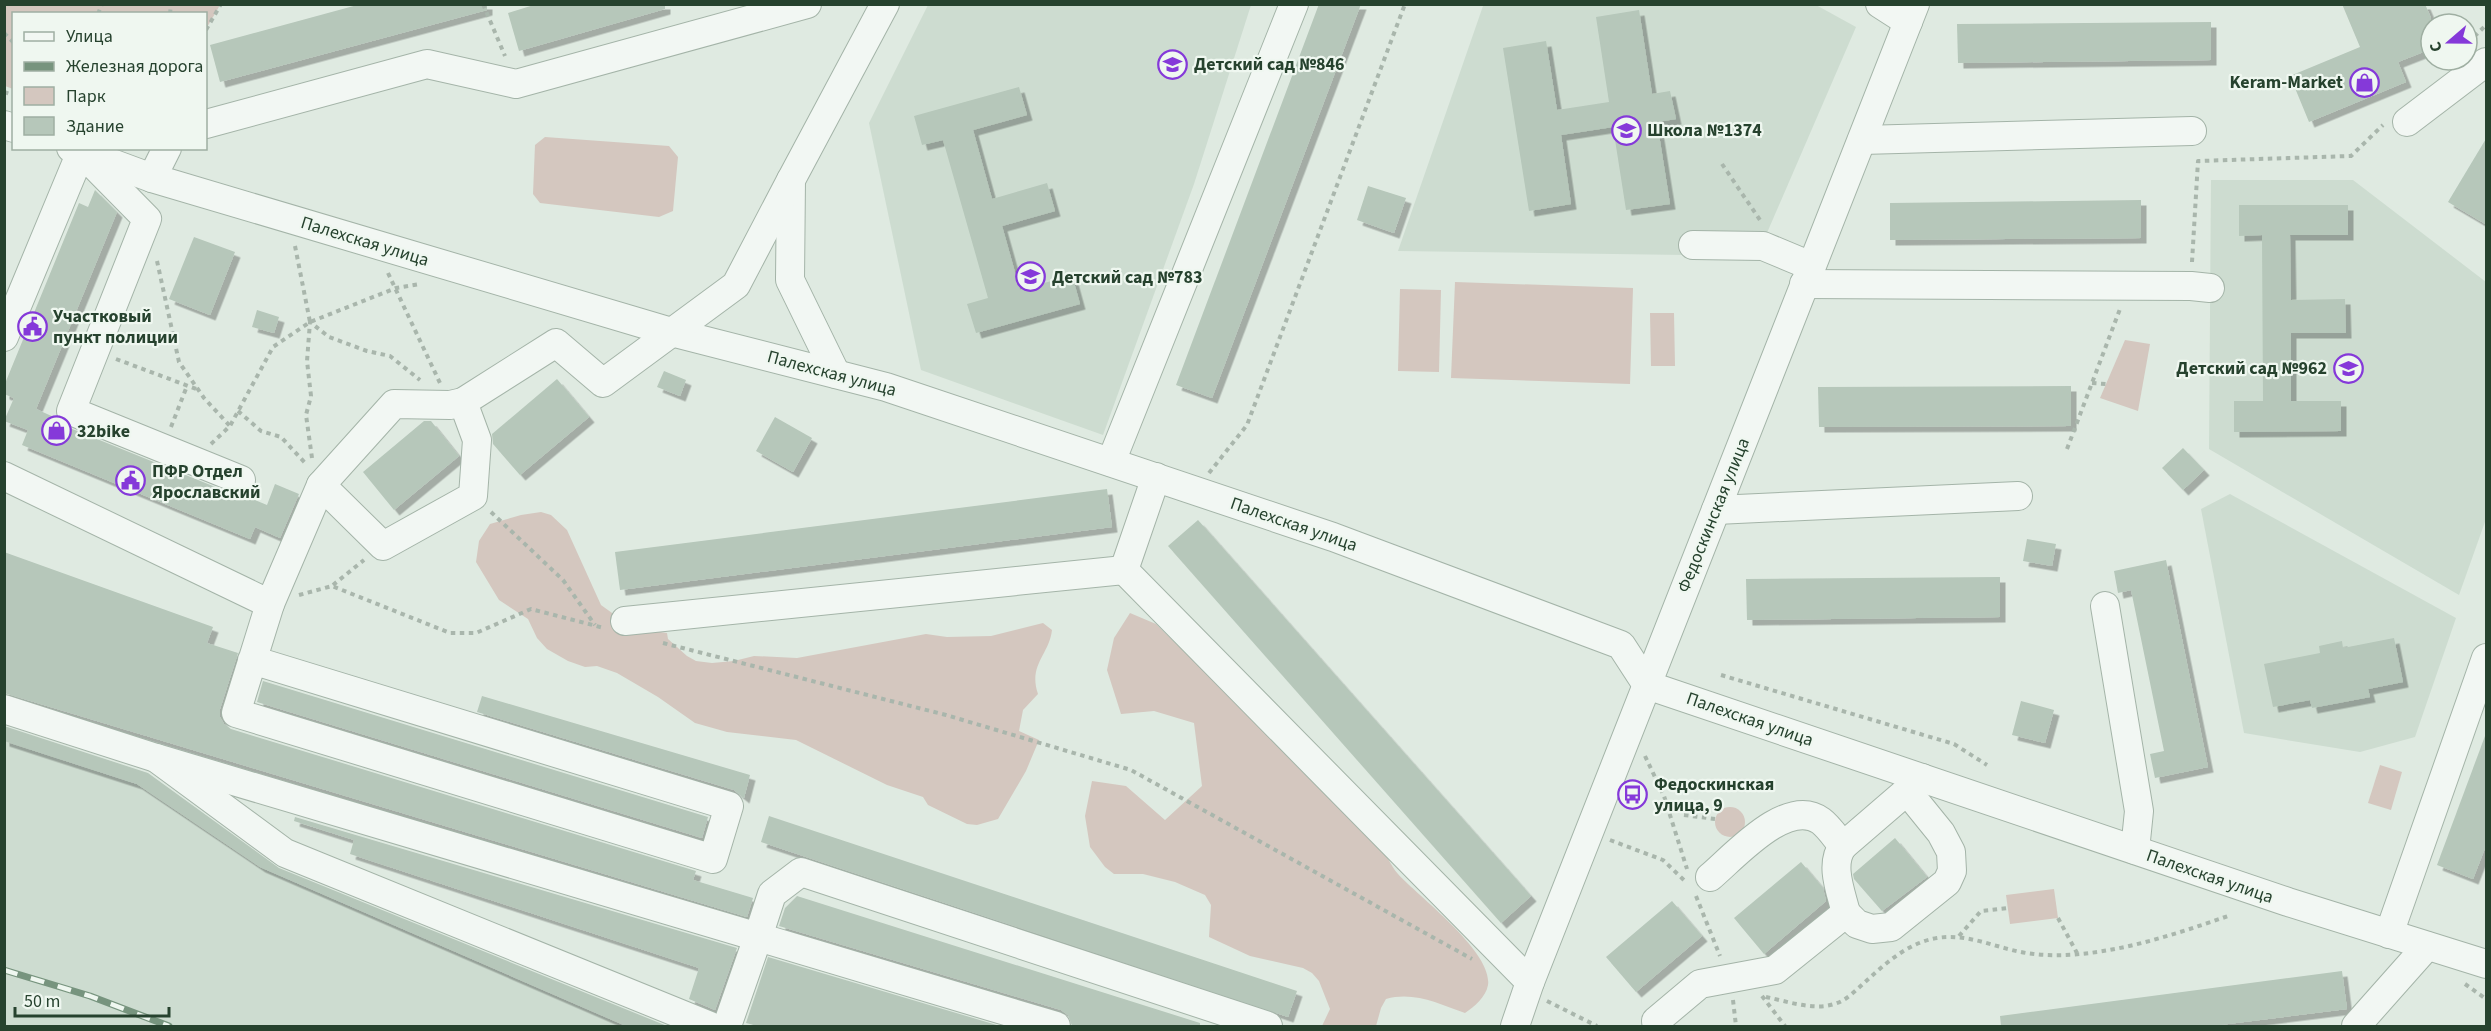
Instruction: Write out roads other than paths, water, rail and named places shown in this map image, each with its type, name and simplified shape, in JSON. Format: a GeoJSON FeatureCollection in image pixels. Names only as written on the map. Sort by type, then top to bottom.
{"type":"FeatureCollection","features":[{"type":"Feature","properties":{"kind":"street"},"geometry":{"type":"LineString","coordinates":[[207,124],[427,64],[516,84],[807,4]]}},
{"type":"Feature","properties":{"kind":"street"},"geometry":{"type":"LineString","coordinates":[[252,660],[729,806],[713,859],[236,713],[252,660],[270,604],[321,485],[394,404],[456,403],[556,343],[603,383],[736,285],[885,4]]}},
{"type":"Feature","properties":{"kind":"street"},"geometry":{"type":"LineString","coordinates":[[1111,462],[1294,4]]}},
{"type":"Feature","properties":{"kind":"street"},"geometry":{"type":"LineString","coordinates":[[1880,4],[1912,13]]}},
{"type":"Feature","properties":{"kind":"street","name":"Федоскинская улица"},"geometry":{"type":"LineString","coordinates":[[1515,1026],[1912,13]]}},
{"type":"Feature","properties":{"kind":"street"},"geometry":{"type":"LineString","coordinates":[[2395,123],[2487,62]]}},
{"type":"Feature","properties":{"kind":"street"},"geometry":{"type":"LineString","coordinates":[[1862,140],[2192,131]]}},
{"type":"Feature","properties":{"kind":"street"},"geometry":{"type":"LineString","coordinates":[[4,337],[76,150],[147,219],[71,411],[241,480]]}},
{"type":"Feature","properties":{"kind":"street","name":"Палехская улица"},"geometry":{"type":"LineString","coordinates":[[76,150],[153,178],[670,332],[886,387],[1196,490],[1333,537],[1621,645],[1647,685],[1915,785],[2135,850],[2487,964]]}},
{"type":"Feature","properties":{"kind":"street"},"geometry":{"type":"LineString","coordinates":[[153,178],[166,150]]}},
{"type":"Feature","properties":{"kind":"street"},"geometry":{"type":"LineString","coordinates":[[791,180],[790,280],[836,374]]}},
{"type":"Feature","properties":{"kind":"street"},"geometry":{"type":"LineString","coordinates":[[1693,244],[1763,246],[1808,275],[2201,287]]}},
{"type":"Feature","properties":{"kind":"street"},"geometry":{"type":"LineString","coordinates":[[321,485],[383,546],[473,496],[477,440],[456,403]]}},
{"type":"Feature","properties":{"kind":"street"},"geometry":{"type":"LineString","coordinates":[[4,476],[270,604]]}},
{"type":"Feature","properties":{"kind":"street"},"geometry":{"type":"LineString","coordinates":[[1124,570],[1156,477]]}},
{"type":"Feature","properties":{"kind":"street"},"geometry":{"type":"LineString","coordinates":[[1716,510],[2018,496]]}},
{"type":"Feature","properties":{"kind":"street"},"geometry":{"type":"LineString","coordinates":[[616,625],[1124,570]]}},
{"type":"Feature","properties":{"kind":"street"},"geometry":{"type":"LineString","coordinates":[[1124,570],[1529,986]]}},
{"type":"Feature","properties":{"kind":"street"},"geometry":{"type":"LineString","coordinates":[[2105,606],[2139,812],[2135,850]]}},
{"type":"Feature","properties":{"kind":"street"},"geometry":{"type":"LineString","coordinates":[[2389,934],[2487,658]]}},
{"type":"Feature","properties":{"kind":"street"},"geometry":{"type":"LineString","coordinates":[[4,709],[156,758],[1056,1026]]}},
{"type":"Feature","properties":{"kind":"street"},"geometry":{"type":"LineString","coordinates":[[156,758],[285,853],[710,1026]]}},
{"type":"Feature","properties":{"kind":"street"},"geometry":{"type":"LineString","coordinates":[[1915,785],[1951,852],[1952,871],[1947,882],[1891,927],[1872,929],[1857,924],[1846,912],[1837,870],[1837,853],[1915,785]]}},
{"type":"Feature","properties":{"kind":"street"},"geometry":{"type":"LineString","coordinates":[[1697,882],[1775,822],[1793,815],[1820,820],[1843,846]]}},
{"type":"Feature","properties":{"kind":"street"},"geometry":{"type":"LineString","coordinates":[[727,1026],[772,894],[801,872],[1268,1026]]}},
{"type":"Feature","properties":{"kind":"street"},"geometry":{"type":"LineString","coordinates":[[1656,1021],[1700,984],[1775,970],[1846,912]]}},
{"type":"Feature","properties":{"kind":"street"},"geometry":{"type":"LineString","coordinates":[[2356,1026],[2427,946]]}},
{"type":"Feature","properties":{"kind":"railway"},"geometry":{"type":"LineString","coordinates":[[4,970],[90,996],[169,1026]]}},
{"type":"Feature","properties":{"kind":"place","name":"Детский сад №846"},"geometry":{"type":"Point","coordinates":[1173,64]}},
{"type":"Feature","properties":{"kind":"place","name":"Keram-Market"},"geometry":{"type":"Point","coordinates":[2364,82]}},
{"type":"Feature","properties":{"kind":"place","name":"Школа №1374"},"geometry":{"type":"Point","coordinates":[1626,130]}},
{"type":"Feature","properties":{"kind":"place","name":"Детский сад №783"},"geometry":{"type":"Point","coordinates":[1031,277]}},
{"type":"Feature","properties":{"kind":"place","name":"Участковый пункт полиции"},"geometry":{"type":"Point","coordinates":[32,326]}},
{"type":"Feature","properties":{"kind":"place","name":"Детский сад №962"},"geometry":{"type":"Point","coordinates":[2348,368]}},
{"type":"Feature","properties":{"kind":"place","name":"32bike"},"geometry":{"type":"Point","coordinates":[56,431]}},
{"type":"Feature","properties":{"kind":"place","name":"ПФР Отдел Ярославский"},"geometry":{"type":"Point","coordinates":[131,481]}},
{"type":"Feature","properties":{"kind":"place","name":"Федоскинская улица, 9"},"geometry":{"type":"Point","coordinates":[1633,794]}}]}
